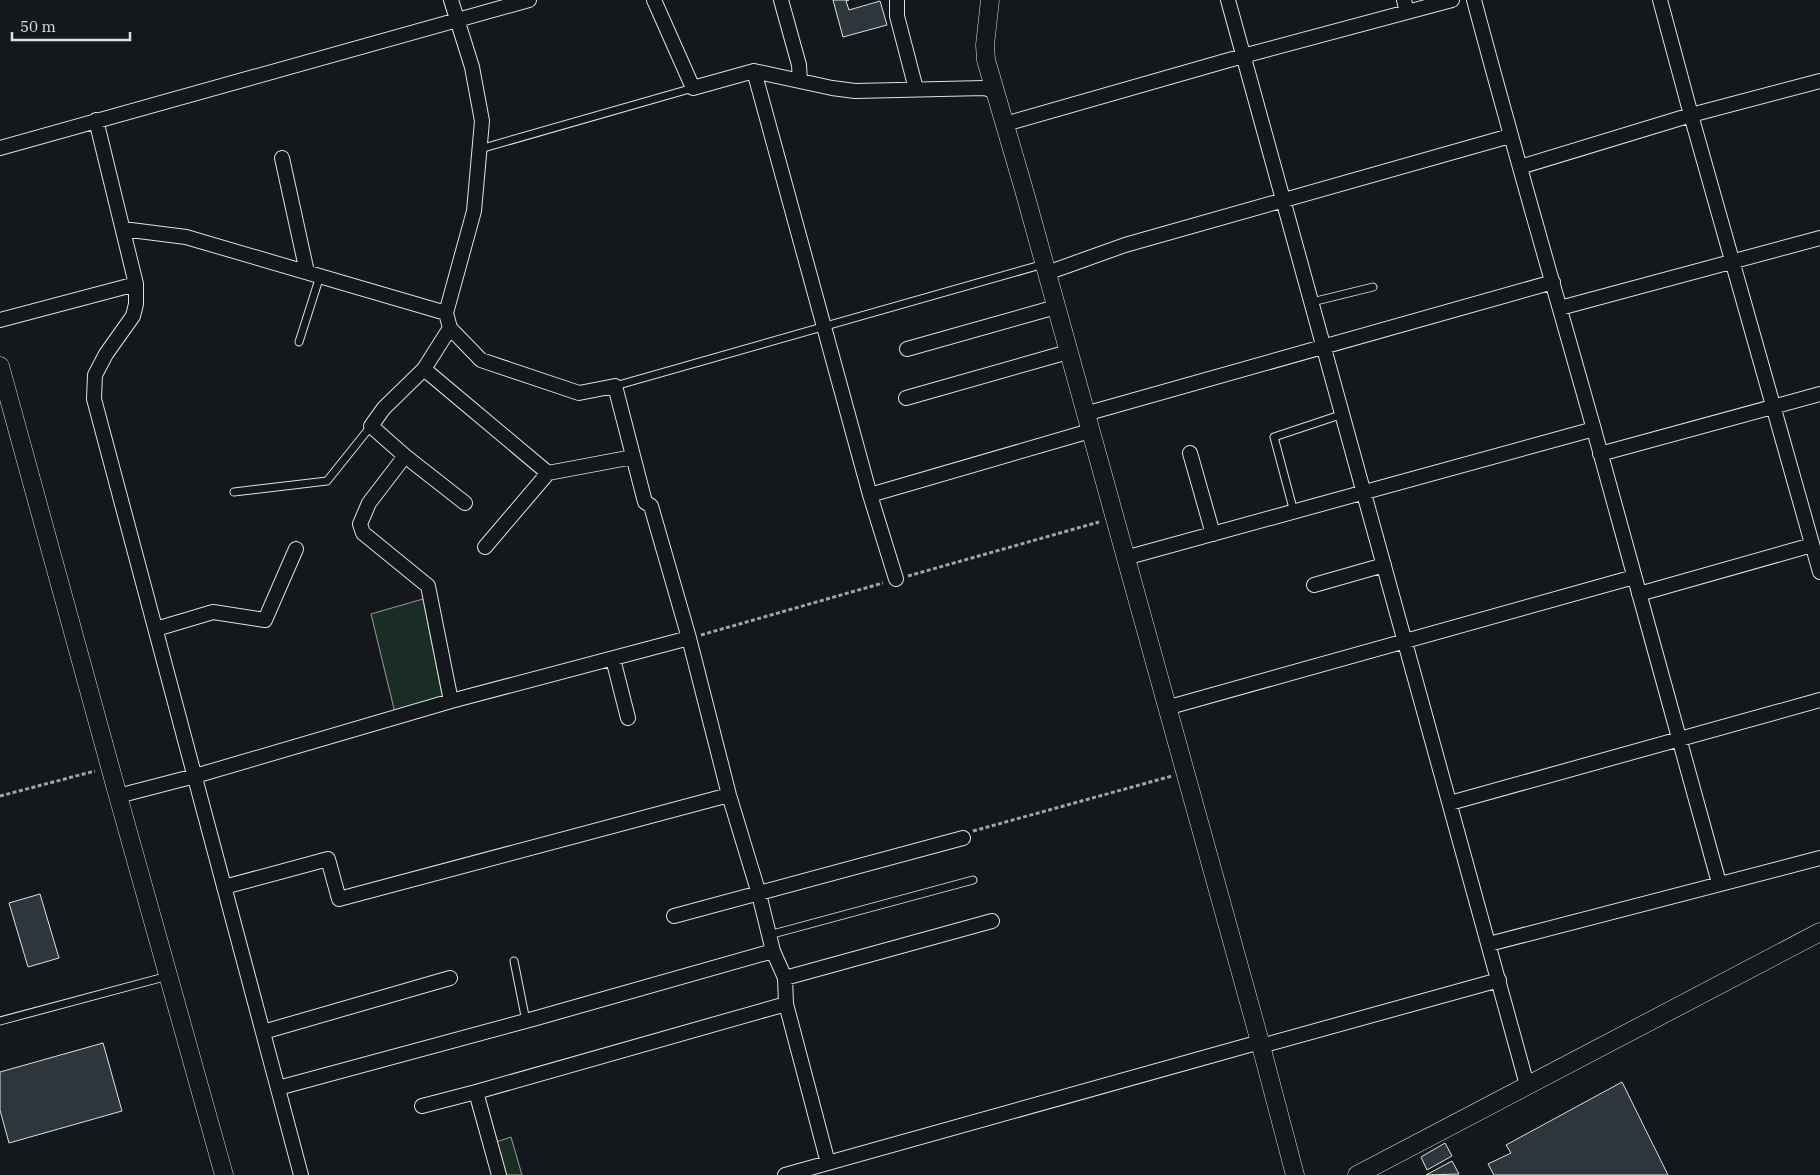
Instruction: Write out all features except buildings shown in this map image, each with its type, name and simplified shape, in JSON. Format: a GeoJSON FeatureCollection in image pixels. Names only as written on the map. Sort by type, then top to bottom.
{"type":"FeatureCollection","features":[{"type":"Feature","properties":{"kind":"street"},"geometry":{"type":"LineString","coordinates":[[450,0],[472,67],[482,121],[474,211],[446,313],[450,328],[481,360],[579,393],[615,386],[645,502],[651,506],[689,638],[729,794],[759,894],[773,951],[785,978],[786,1004],[828,1163]]}},
{"type":"Feature","properties":{"kind":"street"},"geometry":{"type":"LineString","coordinates":[[654,0],[693,88],[754,71],[855,91],[984,88],[995,91]]}},
{"type":"Feature","properties":{"kind":"street"},"geometry":{"type":"LineString","coordinates":[[781,0],[799,65],[800,81]]}},
{"type":"Feature","properties":{"kind":"street"},"geometry":{"type":"LineString","coordinates":[[897,0],[897,16],[916,89]]}},
{"type":"Feature","properties":{"kind":"street"},"geometry":{"type":"LineString","coordinates":[[990,0],[985,44],[986,60],[1261,1044],[1295,1175]]}},
{"type":"Feature","properties":{"kind":"street"},"geometry":{"type":"LineString","coordinates":[[1228,0],[1527,1085]]}},
{"type":"Feature","properties":{"kind":"street"},"geometry":{"type":"LineString","coordinates":[[1005,124],[1243,56],[1405,6],[1452,0]]}},
{"type":"Feature","properties":{"kind":"street"},"geometry":{"type":"LineString","coordinates":[[1474,0],[1510,136],[1553,282],[1719,883]]}},
{"type":"Feature","properties":{"kind":"street"},"geometry":{"type":"LineString","coordinates":[[1660,0],[1732,262],[1820,569]]}},
{"type":"Feature","properties":{"kind":"street"},"geometry":{"type":"LineString","coordinates":[[0,148],[523,1]]}},
{"type":"Feature","properties":{"kind":"street"},"geometry":{"type":"LineString","coordinates":[[754,71],[870,495],[896,579]]}},
{"type":"Feature","properties":{"kind":"street"},"geometry":{"type":"LineString","coordinates":[[1520,167],[1691,115],[1820,81]]}},
{"type":"Feature","properties":{"kind":"street"},"geometry":{"type":"LineString","coordinates":[[96,120],[136,284],[136,304],[134,316],[106,354],[95,375],[94,399],[301,1175]]}},
{"type":"Feature","properties":{"kind":"street"},"geometry":{"type":"LineString","coordinates":[[1045,268],[1510,136]]}},
{"type":"Feature","properties":{"kind":"street"},"geometry":{"type":"LineString","coordinates":[[282,158],[313,274]]}},
{"type":"Feature","properties":{"kind":"street"},"geometry":{"type":"LineString","coordinates":[[123,229],[186,237],[446,313]]}},
{"type":"Feature","properties":{"kind":"street"},"geometry":{"type":"LineString","coordinates":[[1560,308],[1820,238]]}},
{"type":"Feature","properties":{"kind":"street"},"geometry":{"type":"LineString","coordinates":[[1085,414],[1553,282]]}},
{"type":"Feature","properties":{"kind":"street"},"geometry":{"type":"LineString","coordinates":[[0,320],[136,284]]}},
{"type":"Feature","properties":{"kind":"street"},"geometry":{"type":"LineString","coordinates":[[907,349],[1056,307]]}},
{"type":"Feature","properties":{"kind":"street"},"geometry":{"type":"LineString","coordinates":[[450,328],[424,369],[384,408],[371,426],[405,456],[465,503]]}},
{"type":"Feature","properties":{"kind":"street"},"geometry":{"type":"LineString","coordinates":[[906,398],[1068,352]]}},
{"type":"Feature","properties":{"kind":"street"},"geometry":{"type":"LineString","coordinates":[[0,366],[224,1175]]}},
{"type":"Feature","properties":{"kind":"street"},"geometry":{"type":"LineString","coordinates":[[424,369],[548,473]]}},
{"type":"Feature","properties":{"kind":"street"},"geometry":{"type":"LineString","coordinates":[[1600,454],[1820,394]]}},
{"type":"Feature","properties":{"kind":"street"},"geometry":{"type":"LineString","coordinates":[[1125,558],[1594,429]]}},
{"type":"Feature","properties":{"kind":"street"},"geometry":{"type":"LineString","coordinates":[[870,495],[1090,432]]}},
{"type":"Feature","properties":{"kind":"street"},"geometry":{"type":"LineString","coordinates":[[1190,453],[1214,534]]}},
{"type":"Feature","properties":{"kind":"street"},"geometry":{"type":"LineString","coordinates":[[405,456],[369,503],[360,524],[363,533],[428,586],[451,701]]}},
{"type":"Feature","properties":{"kind":"street"},"geometry":{"type":"LineString","coordinates":[[485,547],[548,473],[633,457]]}},
{"type":"Feature","properties":{"kind":"street"},"geometry":{"type":"LineString","coordinates":[[1639,594],[1812,545]]}},
{"type":"Feature","properties":{"kind":"street"},"geometry":{"type":"LineString","coordinates":[[156,628],[213,612],[265,620],[296,549]]}},
{"type":"Feature","properties":{"kind":"street"},"geometry":{"type":"LineString","coordinates":[[1314,584],[1384,565]]}},
{"type":"Feature","properties":{"kind":"street"},"geometry":{"type":"LineString","coordinates":[[1166,708],[1634,577]]}},
{"type":"Feature","properties":{"kind":"street"},"geometry":{"type":"LineString","coordinates":[[118,796],[195,776],[451,701],[689,638]]}},
{"type":"Feature","properties":{"kind":"street"},"geometry":{"type":"LineString","coordinates":[[613,659],[628,718]]}},
{"type":"Feature","properties":{"kind":"street"},"geometry":{"type":"LineString","coordinates":[[1450,803],[1820,700]]}},
{"type":"Feature","properties":{"kind":"street"},"geometry":{"type":"LineString","coordinates":[[224,887],[328,859],[339,899],[729,794]]}},
{"type":"Feature","properties":{"kind":"street"},"geometry":{"type":"LineString","coordinates":[[674,916],[963,838]]}},
{"type":"Feature","properties":{"kind":"street"},"geometry":{"type":"LineString","coordinates":[[1489,944],[1820,858]]}},
{"type":"Feature","properties":{"kind":"street"},"geometry":{"type":"LineString","coordinates":[[785,978],[992,921]]}},
{"type":"Feature","properties":{"kind":"street"},"geometry":{"type":"LineString","coordinates":[[1356,1175],[1820,932]]}},
{"type":"Feature","properties":{"kind":"street"},"geometry":{"type":"LineString","coordinates":[[278,1088],[526,1021],[773,951]]}},
{"type":"Feature","properties":{"kind":"street"},"geometry":{"type":"LineString","coordinates":[[263,1032],[450,978]]}},
{"type":"Feature","properties":{"kind":"street"},"geometry":{"type":"LineString","coordinates":[[785,1175],[1498,980]]}},
{"type":"Feature","properties":{"kind":"street"},"geometry":{"type":"LineString","coordinates":[[422,1106],[786,1004]]}},
{"type":"Feature","properties":{"kind":"street"},"geometry":{"type":"LineString","coordinates":[[476,1092],[499,1175]]}},
{"type":"Feature","properties":{"kind":"lane"},"geometry":{"type":"LineString","coordinates":[[480,149],[693,88]]}},
{"type":"Feature","properties":{"kind":"lane"},"geometry":{"type":"LineString","coordinates":[[615,386],[824,325],[1045,268]]}},
{"type":"Feature","properties":{"kind":"lane"},"geometry":{"type":"LineString","coordinates":[[299,342],[313,274]]}},
{"type":"Feature","properties":{"kind":"lane"},"geometry":{"type":"LineString","coordinates":[[1312,302],[1374,287]]}},
{"type":"Feature","properties":{"kind":"lane"},"geometry":{"type":"LineString","coordinates":[[1294,512],[1274,437],[1343,414]]}},
{"type":"Feature","properties":{"kind":"lane"},"geometry":{"type":"LineString","coordinates":[[234,492],[327,481],[371,426]]}},
{"type":"Feature","properties":{"kind":"lane"},"geometry":{"type":"LineString","coordinates":[[769,935],[973,880]]}},
{"type":"Feature","properties":{"kind":"lane"},"geometry":{"type":"LineString","coordinates":[[514,961],[526,1021]]}},
{"type":"Feature","properties":{"kind":"lane"},"geometry":{"type":"LineString","coordinates":[[0,1020],[168,976]]}},
{"type":"Feature","properties":{"kind":"path"},"geometry":{"type":"LineString","coordinates":[[0,796],[110,767]]}},
{"type":"Feature","properties":{"kind":"path"},"geometry":{"type":"LineString","coordinates":[[963,838],[970,832],[1184,772]]}},
{"type":"Feature","properties":{"kind":"green space"},"geometry":{"type":"Polygon","coordinates":[[[423,599],[443,699],[395,713],[371,614],[423,599]]]}},
{"type":"Feature","properties":{"kind":"green space"},"geometry":{"type":"Polygon","coordinates":[[[511,1137],[522,1175],[505,1175],[496,1142],[511,1137]]]}}]}
